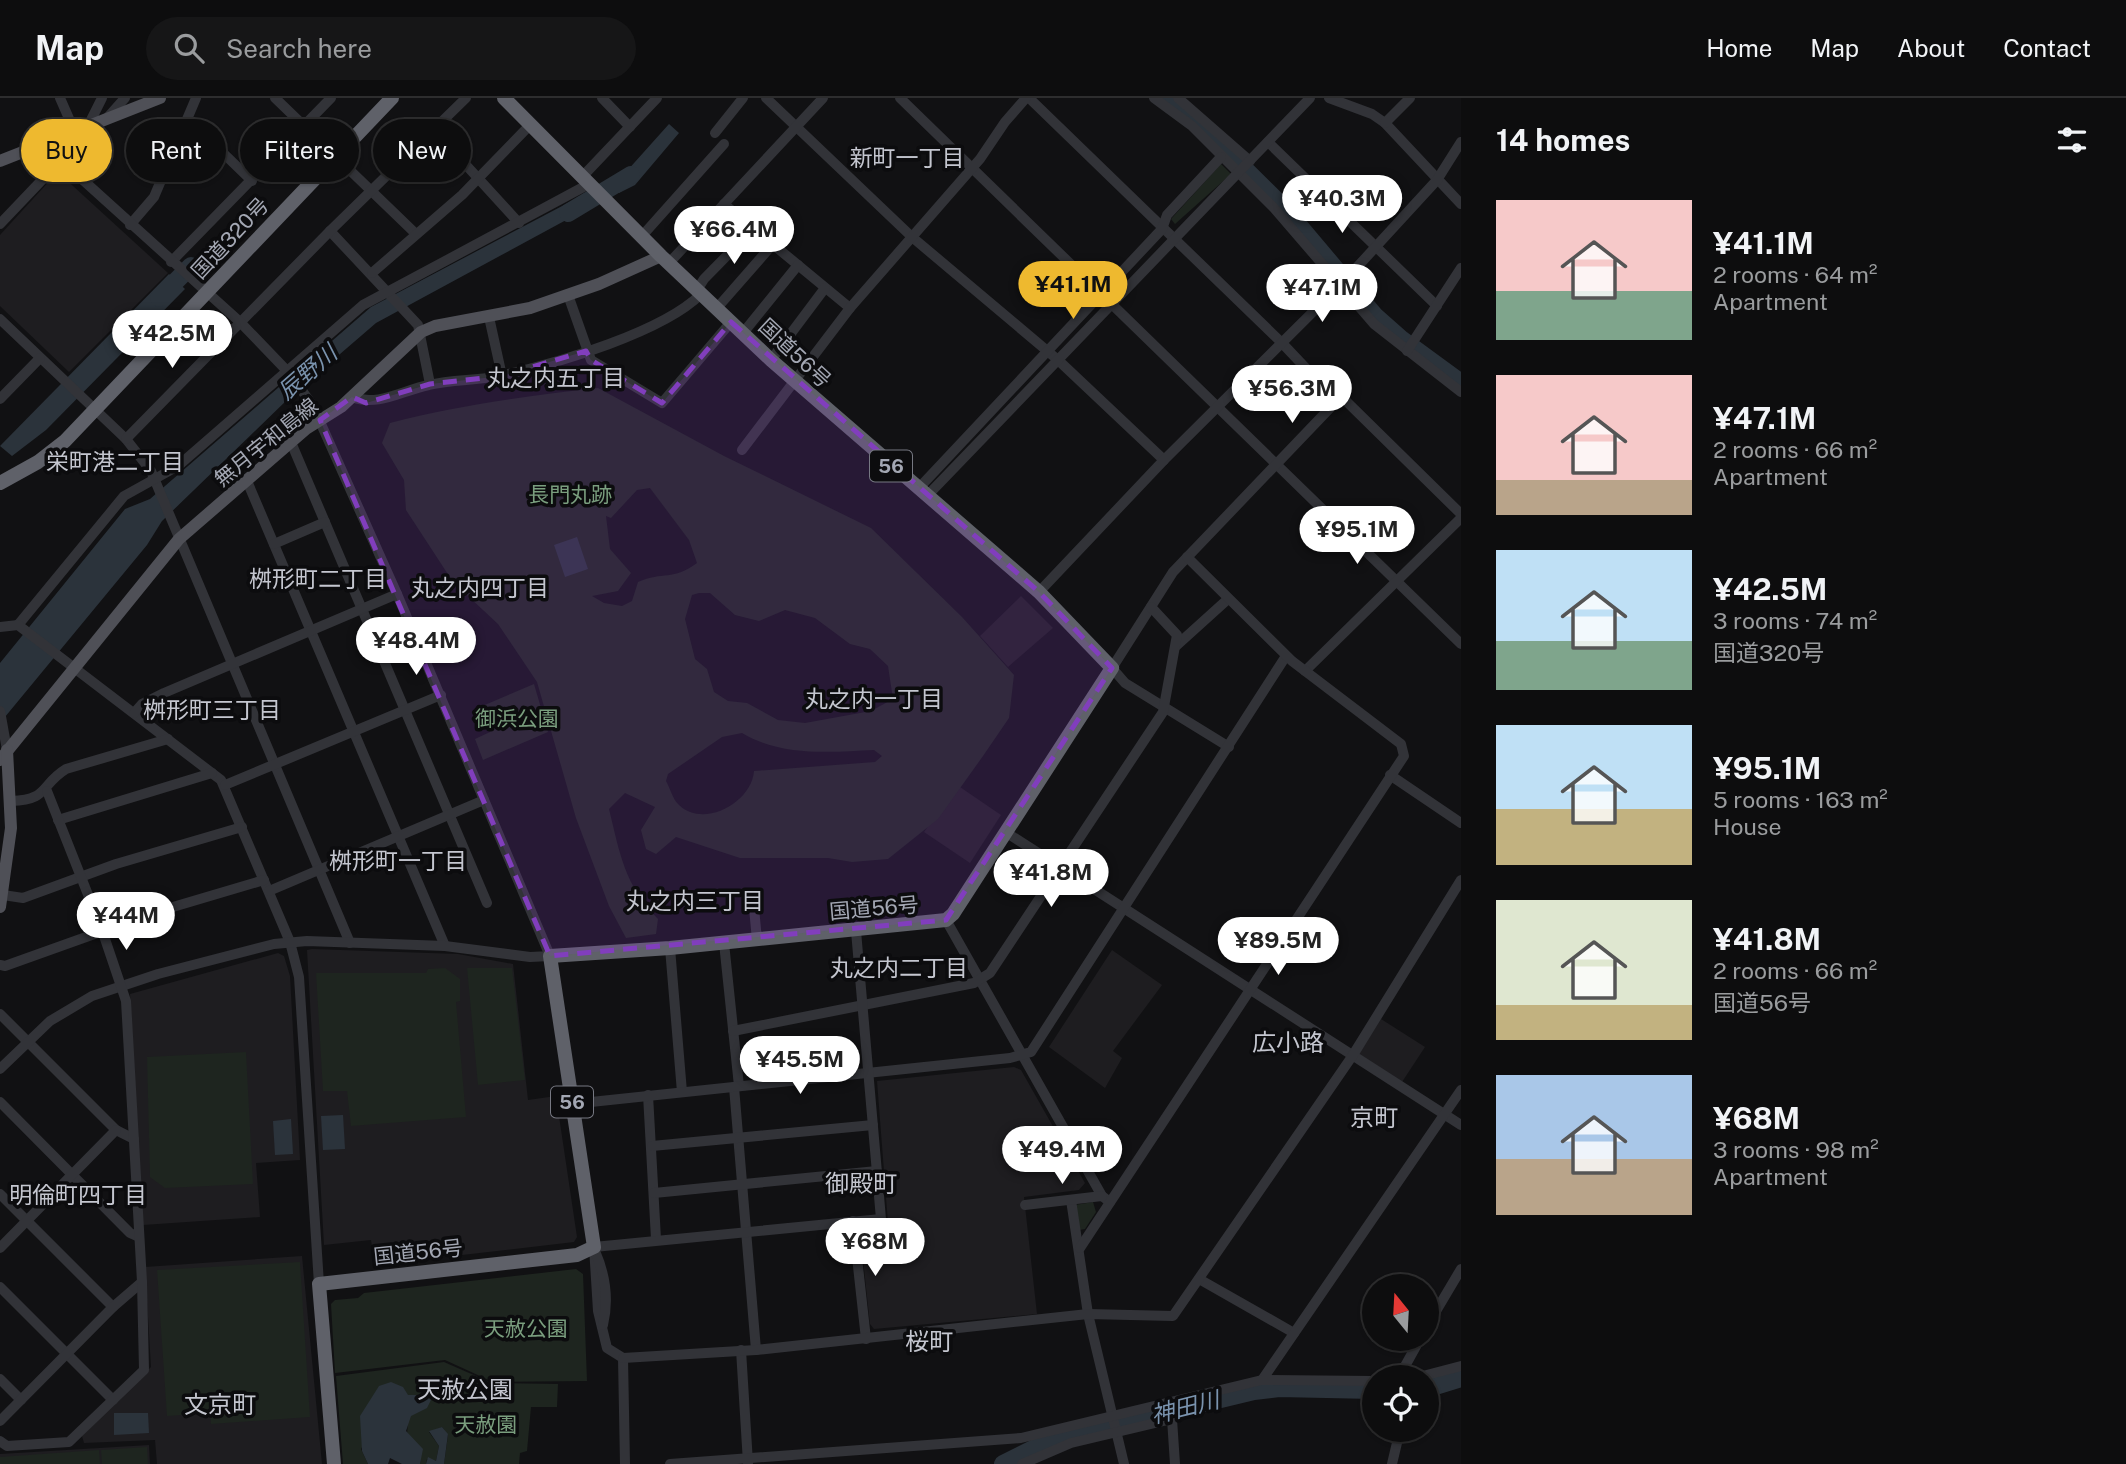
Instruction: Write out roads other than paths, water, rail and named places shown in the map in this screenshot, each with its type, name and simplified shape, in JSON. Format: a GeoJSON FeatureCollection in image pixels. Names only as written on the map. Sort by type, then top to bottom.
{"type":"FeatureCollection","features":[{"type":"Feature","properties":{"kind":"highway","name":"国道320号"},"geometry":{"type":"LineString","coordinates":[[359,132],[392,98]]}},
{"type":"Feature","properties":{"kind":"highway","name":"国道56号"},"geometry":{"type":"LineString","coordinates":[[504,98],[665,260],[771,360],[1039,592],[1112,668],[1007,834],[953,914],[946,920],[670,948],[550,956]]}},
{"type":"Feature","properties":{"kind":"highway","name":"国道320号"},"geometry":{"type":"LineString","coordinates":[[0,483],[38,462],[65,441],[312,182]]}},
{"type":"Feature","properties":{"kind":"highway","name":"56"},"geometry":{"type":"LineString","coordinates":[[550,956],[594,1247]]}},
{"type":"Feature","properties":{"kind":"highway","name":"国道56号"},"geometry":{"type":"LineString","coordinates":[[319,1284],[577,1255],[594,1247]]}},
{"type":"Feature","properties":{"kind":"highway"},"geometry":{"type":"LineString","coordinates":[[319,1284],[334,1464]]}},
{"type":"Feature","properties":{"kind":"main road"},"geometry":{"type":"LineString","coordinates":[[102,119],[160,98]]}},
{"type":"Feature","properties":{"kind":"main road"},"geometry":{"type":"LineString","coordinates":[[0,160],[21,152]]}},
{"type":"Feature","properties":{"kind":"main road","name":"無月宇和島線"},"geometry":{"type":"LineString","coordinates":[[4,755],[178,538],[289,444],[352,397],[421,332],[435,326],[489,317],[568,295],[665,260]]}},
{"type":"Feature","properties":{"kind":"main road"},"geometry":{"type":"LineString","coordinates":[[2,901],[9,858],[10,801],[4,755]]}},
{"type":"Feature","properties":{"kind":"street"},"geometry":{"type":"LineString","coordinates":[[60,98],[69,119]]}},
{"type":"Feature","properties":{"kind":"street"},"geometry":{"type":"LineString","coordinates":[[92,119],[102,98]]}},
{"type":"Feature","properties":{"kind":"street"},"geometry":{"type":"LineString","coordinates":[[107,117],[125,98]]}},
{"type":"Feature","properties":{"kind":"street"},"geometry":{"type":"LineString","coordinates":[[188,119],[197,98]]}},
{"type":"Feature","properties":{"kind":"street"},"geometry":{"type":"LineString","coordinates":[[275,98],[297,119]]}},
{"type":"Feature","properties":{"kind":"street"},"geometry":{"type":"LineString","coordinates":[[314,119],[331,98]]}},
{"type":"Feature","properties":{"kind":"street"},"geometry":{"type":"LineString","coordinates":[[445,119],[467,98]]}},
{"type":"Feature","properties":{"kind":"street"},"geometry":{"type":"LineString","coordinates":[[602,98],[630,127]]}},
{"type":"Feature","properties":{"kind":"street"},"geometry":{"type":"LineString","coordinates":[[21,627],[124,496],[157,485],[289,372],[363,304],[391,292],[588,184],[630,127],[657,98]]}},
{"type":"Feature","properties":{"kind":"street"},"geometry":{"type":"LineString","coordinates":[[715,133],[743,98]]}},
{"type":"Feature","properties":{"kind":"street"},"geometry":{"type":"LineString","coordinates":[[766,98],[912,237],[1058,360],[1164,460]]}},
{"type":"Feature","properties":{"kind":"street"},"geometry":{"type":"LineString","coordinates":[[665,260],[724,204],[824,98]]}},
{"type":"Feature","properties":{"kind":"street"},"geometry":{"type":"LineString","coordinates":[[900,98],[1461,644]]}},
{"type":"Feature","properties":{"kind":"street"},"geometry":{"type":"LineString","coordinates":[[742,450],[850,308],[972,168],[1027,98],[1282,342],[1334,398],[1346,401],[1461,516],[1305,671]]}},
{"type":"Feature","properties":{"kind":"street"},"geometry":{"type":"LineString","coordinates":[[1154,98],[1244,167],[1343,282],[1374,324],[1411,346],[1461,391]]}},
{"type":"Feature","properties":{"kind":"street"},"geometry":{"type":"LineString","coordinates":[[1178,98],[1229,155],[1244,167]]}},
{"type":"Feature","properties":{"kind":"street"},"geometry":{"type":"LineString","coordinates":[[922,493],[1058,360],[1310,98]]}},
{"type":"Feature","properties":{"kind":"street"},"geometry":{"type":"LineString","coordinates":[[1329,98],[1372,114],[1385,123],[1461,204]]}},
{"type":"Feature","properties":{"kind":"street"},"geometry":{"type":"LineString","coordinates":[[1385,123],[1410,98]]}},
{"type":"Feature","properties":{"kind":"street"},"geometry":{"type":"LineString","coordinates":[[373,273],[479,178],[530,125]]}},
{"type":"Feature","properties":{"kind":"street"},"geometry":{"type":"LineString","coordinates":[[1268,142],[1437,306]]}},
{"type":"Feature","properties":{"kind":"street"},"geometry":{"type":"LineString","coordinates":[[1039,592],[1164,460],[1343,282],[1437,180],[1461,142]]}},
{"type":"Feature","properties":{"kind":"street"},"geometry":{"type":"LineString","coordinates":[[642,236],[724,144]]}},
{"type":"Feature","properties":{"kind":"street"},"geometry":{"type":"LineString","coordinates":[[922,493],[1162,229],[1167,215],[1229,155]]}},
{"type":"Feature","properties":{"kind":"street"},"geometry":{"type":"LineString","coordinates":[[226,156],[240,169]]}},
{"type":"Feature","properties":{"kind":"street"},"geometry":{"type":"LineString","coordinates":[[471,169],[519,223]]}},
{"type":"Feature","properties":{"kind":"street"},"geometry":{"type":"LineString","coordinates":[[359,178],[416,234]]}},
{"type":"Feature","properties":{"kind":"street"},"geometry":{"type":"LineString","coordinates":[[0,224],[40,182]]}},
{"type":"Feature","properties":{"kind":"street"},"geometry":{"type":"LineString","coordinates":[[0,1069],[27,1041],[70,1008],[122,986],[290,942],[445,946],[530,957],[550,956],[397,594],[320,420],[301,388],[240,322],[84,182]]}},
{"type":"Feature","properties":{"kind":"street"},"geometry":{"type":"LineString","coordinates":[[130,225],[154,197],[161,182]]}},
{"type":"Feature","properties":{"kind":"street"},"geometry":{"type":"LineString","coordinates":[[174,264],[251,182]]}},
{"type":"Feature","properties":{"kind":"street"},"geometry":{"type":"LineString","coordinates":[[126,439],[330,230],[381,182]]}},
{"type":"Feature","properties":{"kind":"street"},"geometry":{"type":"LineString","coordinates":[[724,204],[850,308]]}},
{"type":"Feature","properties":{"kind":"street"},"geometry":{"type":"LineString","coordinates":[[352,397],[366,403],[430,384],[502,376],[586,351],[665,318],[690,305],[704,279],[753,229]]}},
{"type":"Feature","properties":{"kind":"street"},"geometry":{"type":"LineString","coordinates":[[330,230],[391,292],[421,332],[430,384]]}},
{"type":"Feature","properties":{"kind":"street"},"geometry":{"type":"LineString","coordinates":[[717,308],[773,244]]}},
{"type":"Feature","properties":{"kind":"street"},"geometry":{"type":"LineString","coordinates":[[743,333],[798,265]]}},
{"type":"Feature","properties":{"kind":"street"},"geometry":{"type":"LineString","coordinates":[[1411,346],[1461,268]]}},
{"type":"Feature","properties":{"kind":"street"},"geometry":{"type":"LineString","coordinates":[[771,360],[825,288]]}},
{"type":"Feature","properties":{"kind":"street"},"geometry":{"type":"LineString","coordinates":[[568,295],[591,360],[662,403],[731,322]]}},
{"type":"Feature","properties":{"kind":"street"},"geometry":{"type":"LineString","coordinates":[[489,317],[502,376]]}},
{"type":"Feature","properties":{"kind":"street"},"geometry":{"type":"LineString","coordinates":[[0,318],[126,439],[146,462],[350,943]]}},
{"type":"Feature","properties":{"kind":"street"},"geometry":{"type":"LineString","coordinates":[[0,399],[40,358]]}},
{"type":"Feature","properties":{"kind":"street"},"geometry":{"type":"LineString","coordinates":[[1229,747],[1125,683],[1112,668],[1187,557],[1330,408],[1334,398]]}},
{"type":"Feature","properties":{"kind":"street"},"geometry":{"type":"LineString","coordinates":[[289,444],[293,447],[487,903]]}},
{"type":"Feature","properties":{"kind":"street"},"geometry":{"type":"LineString","coordinates":[[247,481],[445,946]]}},
{"type":"Feature","properties":{"kind":"street"},"geometry":{"type":"LineString","coordinates":[[274,544],[325,522]]}},
{"type":"Feature","properties":{"kind":"street"},"geometry":{"type":"LineString","coordinates":[[1080,1248],[1106,1199],[1251,991],[1404,756],[1401,744],[1286,656],[1187,557]]}},
{"type":"Feature","properties":{"kind":"street"},"geometry":{"type":"LineString","coordinates":[[134,713],[142,704],[397,594]]}},
{"type":"Feature","properties":{"kind":"street"},"geometry":{"type":"LineString","coordinates":[[1175,646],[1228,599]]}},
{"type":"Feature","properties":{"kind":"street"},"geometry":{"type":"LineString","coordinates":[[733,1031],[980,980],[990,973],[1165,706],[1177,635],[1151,607]]}},
{"type":"Feature","properties":{"kind":"street"},"geometry":{"type":"LineString","coordinates":[[0,627],[21,627],[225,785],[290,942],[299,978],[319,1284]]}},
{"type":"Feature","properties":{"kind":"street"},"geometry":{"type":"LineString","coordinates":[[572,1104],[1023,1057],[1039,1043],[1286,656]]}},
{"type":"Feature","properties":{"kind":"street"},"geometry":{"type":"LineString","coordinates":[[225,785],[441,695]]}},
{"type":"Feature","properties":{"kind":"street"},"geometry":{"type":"LineString","coordinates":[[1,716],[4,755]]}},
{"type":"Feature","properties":{"kind":"street"},"geometry":{"type":"LineString","coordinates":[[10,801],[26,801],[47,791],[53,777],[66,769],[167,739]]}},
{"type":"Feature","properties":{"kind":"street"},"geometry":{"type":"LineString","coordinates":[[58,820],[212,773]]}},
{"type":"Feature","properties":{"kind":"street"},"geometry":{"type":"LineString","coordinates":[[1390,775],[1460,820]]}},
{"type":"Feature","properties":{"kind":"street"},"geometry":{"type":"LineString","coordinates":[[0,1441],[7,1446],[69,1442],[144,1370],[142,1282],[126,1001],[102,930],[47,791]]}},
{"type":"Feature","properties":{"kind":"street"},"geometry":{"type":"LineString","coordinates":[[269,891],[485,800]]}},
{"type":"Feature","properties":{"kind":"street"},"geometry":{"type":"LineString","coordinates":[[2,901],[23,898],[80,876],[242,827]]}},
{"type":"Feature","properties":{"kind":"street"},"geometry":{"type":"LineString","coordinates":[[1007,834],[1461,1125]]}},
{"type":"Feature","properties":{"kind":"street"},"geometry":{"type":"LineString","coordinates":[[0,965],[5,966],[102,930],[264,880]]}},
{"type":"Feature","properties":{"kind":"street"},"geometry":{"type":"LineString","coordinates":[[856,931],[881,1219],[594,1247],[594,1279],[607,1348],[623,1358],[756,1350],[1088,1314],[1173,1316],[1353,1055],[1461,880]]}},
{"type":"Feature","properties":{"kind":"street"},"geometry":{"type":"LineString","coordinates":[[754,908],[757,940]]}},
{"type":"Feature","properties":{"kind":"street"},"geometry":{"type":"LineString","coordinates":[[946,920],[1106,1199]]}},
{"type":"Feature","properties":{"kind":"street"},"geometry":{"type":"LineString","coordinates":[[724,943],[756,1350]]}},
{"type":"Feature","properties":{"kind":"street"},"geometry":{"type":"LineString","coordinates":[[670,948],[682,1092]]}},
{"type":"Feature","properties":{"kind":"street"},"geometry":{"type":"LineString","coordinates":[[0,1014],[116,1130],[134,1139]]}},
{"type":"Feature","properties":{"kind":"street"},"geometry":{"type":"LineString","coordinates":[[1262,1380],[1461,1090]]}},
{"type":"Feature","properties":{"kind":"street"},"geometry":{"type":"LineString","coordinates":[[648,1095],[656,1239]]}},
{"type":"Feature","properties":{"kind":"street"},"geometry":{"type":"LineString","coordinates":[[0,1102],[130,1233],[139,1237]]}},
{"type":"Feature","properties":{"kind":"street"},"geometry":{"type":"LineString","coordinates":[[652,1146],[873,1125]]}},
{"type":"Feature","properties":{"kind":"street"},"geometry":{"type":"LineString","coordinates":[[0,1248],[116,1130]]}},
{"type":"Feature","properties":{"kind":"street"},"geometry":{"type":"LineString","coordinates":[[654,1192],[877,1171]]}},
{"type":"Feature","properties":{"kind":"street"},"geometry":{"type":"LineString","coordinates":[[0,1194],[113,1307]]}},
{"type":"Feature","properties":{"kind":"street"},"geometry":{"type":"LineString","coordinates":[[1025,1205],[1106,1199]]}},
{"type":"Feature","properties":{"kind":"street"},"geometry":{"type":"LineString","coordinates":[[1071,1200],[1088,1314],[1124,1464]]}},
{"type":"Feature","properties":{"kind":"street"},"geometry":{"type":"LineString","coordinates":[[853,1221],[866,1339]]}},
{"type":"Feature","properties":{"kind":"street"},"geometry":{"type":"LineString","coordinates":[[1439,1306],[1461,1269]]}},
{"type":"Feature","properties":{"kind":"street"},"geometry":{"type":"LineString","coordinates":[[1199,1279],[1294,1333]]}},
{"type":"Feature","properties":{"kind":"street"},"geometry":{"type":"LineString","coordinates":[[0,1421],[113,1307],[142,1282]]}},
{"type":"Feature","properties":{"kind":"street"},"geometry":{"type":"LineString","coordinates":[[0,1287],[113,1399]]}},
{"type":"Feature","properties":{"kind":"street"},"geometry":{"type":"LineString","coordinates":[[741,1350],[748,1461]]}},
{"type":"Feature","properties":{"kind":"street"},"geometry":{"type":"LineString","coordinates":[[623,1358],[625,1464]]}},
{"type":"Feature","properties":{"kind":"street"},"geometry":{"type":"LineString","coordinates":[[1439,1372],[1461,1366]]}},
{"type":"Feature","properties":{"kind":"street"},"geometry":{"type":"LineString","coordinates":[[0,1379],[21,1400]]}},
{"type":"Feature","properties":{"kind":"street"},"geometry":{"type":"LineString","coordinates":[[1022,1464],[1113,1423],[1262,1380],[1362,1381]]}},
{"type":"Feature","properties":{"kind":"street"},"geometry":{"type":"LineString","coordinates":[[670,1464],[748,1461],[1021,1438],[1113,1423],[1172,1419],[1175,1464]]}},
{"type":"Feature","properties":{"kind":"street"},"geometry":{"type":"LineString","coordinates":[[1392,1464],[1397,1442]]}},
{"type":"Feature","properties":{"kind":"water"},"geometry":{"type":"Polygon","coordinates":[[[669,124],[679,133],[635,185],[619,193],[607,183],[626,172],[669,124]]]}},
{"type":"Feature","properties":{"kind":"water"},"geometry":{"type":"Polygon","coordinates":[[[583,195],[592,206],[376,323],[289,398],[162,521],[147,545],[0,723],[0,663],[125,509],[150,499],[371,307],[583,195]]]}},
{"type":"Feature","properties":{"kind":"water"},"geometry":{"type":"Polygon","coordinates":[[[169,274],[185,289],[46,430],[12,456],[0,446],[169,274]]]}},
{"type":"Feature","properties":{"kind":"water"},"geometry":{"type":"Polygon","coordinates":[[[577,537],[588,569],[565,577],[554,545],[577,537]]]}},
{"type":"Feature","properties":{"kind":"water"},"geometry":{"type":"Polygon","coordinates":[[[343,1115],[345,1149],[323,1150],[321,1116],[343,1115]]]}},
{"type":"Feature","properties":{"kind":"water"},"geometry":{"type":"Polygon","coordinates":[[[291,1119],[293,1154],[275,1155],[273,1121],[291,1119]]]}},
{"type":"Feature","properties":{"kind":"water"},"geometry":{"type":"Polygon","coordinates":[[[391,1382],[403,1387],[408,1395],[424,1395],[431,1400],[427,1408],[411,1416],[406,1431],[423,1449],[420,1464],[402,1464],[390,1458],[388,1464],[368,1464],[362,1451],[360,1416],[379,1386],[391,1382]]]}},
{"type":"Feature","properties":{"kind":"water"},"geometry":{"type":"Polygon","coordinates":[[[114,1413],[148,1413],[149,1433],[114,1435],[114,1413]]]}},
{"type":"Feature","properties":{"kind":"water"},"geometry":{"type":"Polygon","coordinates":[[[442,1427],[448,1434],[444,1464],[426,1464],[428,1457],[436,1461],[439,1446],[429,1431],[442,1427]]]}},
{"type":"Feature","properties":{"kind":"waterway","name":"辰野川"},"geometry":{"type":"LineString","coordinates":[[1164,98],[1200,125],[1284,208],[1375,316],[1401,339],[1461,383]]}},
{"type":"Feature","properties":{"kind":"waterway","name":"辰野川"},"geometry":{"type":"LineString","coordinates":[[568,213],[631,175]]}},
{"type":"Feature","properties":{"kind":"waterway"},"geometry":{"type":"LineString","coordinates":[[159,298],[191,266]]}},
{"type":"Feature","properties":{"kind":"waterway","name":"神田川"},"geometry":{"type":"LineString","coordinates":[[1439,1385],[1461,1378]]}},
{"type":"Feature","properties":{"kind":"waterway","name":"神田川"},"geometry":{"type":"LineString","coordinates":[[1003,1464],[1037,1447],[1096,1429],[1254,1391],[1279,1388],[1362,1390]]}},
{"type":"Feature","properties":{"kind":"district","name":"新町一丁目"},"geometry":{"type":"Point","coordinates":[907,157]}},
{"type":"Feature","properties":{"kind":"district","name":"丸之内五丁目"},"geometry":{"type":"Point","coordinates":[556,377]}},
{"type":"Feature","properties":{"kind":"district","name":"栄町港二丁目"},"geometry":{"type":"Point","coordinates":[115,461]}},
{"type":"Feature","properties":{"kind":"district","name":"桝形町二丁目"},"geometry":{"type":"Point","coordinates":[318,578]}},
{"type":"Feature","properties":{"kind":"district","name":"丸之内四丁目"},"geometry":{"type":"Point","coordinates":[480,587]}},
{"type":"Feature","properties":{"kind":"district","name":"丸之内一丁目"},"geometry":{"type":"Point","coordinates":[874,698]}},
{"type":"Feature","properties":{"kind":"district","name":"桝形町三丁目"},"geometry":{"type":"Point","coordinates":[212,709]}},
{"type":"Feature","properties":{"kind":"district","name":"桝形町一丁目"},"geometry":{"type":"Point","coordinates":[398,860]}},
{"type":"Feature","properties":{"kind":"district","name":"丸之内三丁目"},"geometry":{"type":"Point","coordinates":[695,900]}},
{"type":"Feature","properties":{"kind":"district","name":"丸之内二丁目"},"geometry":{"type":"Point","coordinates":[899,967]}},
{"type":"Feature","properties":{"kind":"district","name":"広小路"},"geometry":{"type":"Point","coordinates":[1288,1042]}},
{"type":"Feature","properties":{"kind":"district","name":"京町"},"geometry":{"type":"Point","coordinates":[1374,1117]}},
{"type":"Feature","properties":{"kind":"district","name":"御殿町"},"geometry":{"type":"Point","coordinates":[861,1183]}},
{"type":"Feature","properties":{"kind":"district","name":"明倫町四丁目"},"geometry":{"type":"Point","coordinates":[78,1194]}},
{"type":"Feature","properties":{"kind":"district","name":"桜町"},"geometry":{"type":"Point","coordinates":[929,1341]}},
{"type":"Feature","properties":{"kind":"district","name":"天赦公園"},"geometry":{"type":"Point","coordinates":[465,1389]}},
{"type":"Feature","properties":{"kind":"district","name":"文京町"},"geometry":{"type":"Point","coordinates":[220,1404]}},
{"type":"Feature","properties":{"kind":"park label","name":"長門丸跡"},"geometry":{"type":"Point","coordinates":[570,494]}},
{"type":"Feature","properties":{"kind":"park label","name":"御浜公園"},"geometry":{"type":"Point","coordinates":[517,718]}},
{"type":"Feature","properties":{"kind":"park label","name":"天赦園"},"geometry":{"type":"Point","coordinates":[486,1424]}}]}
